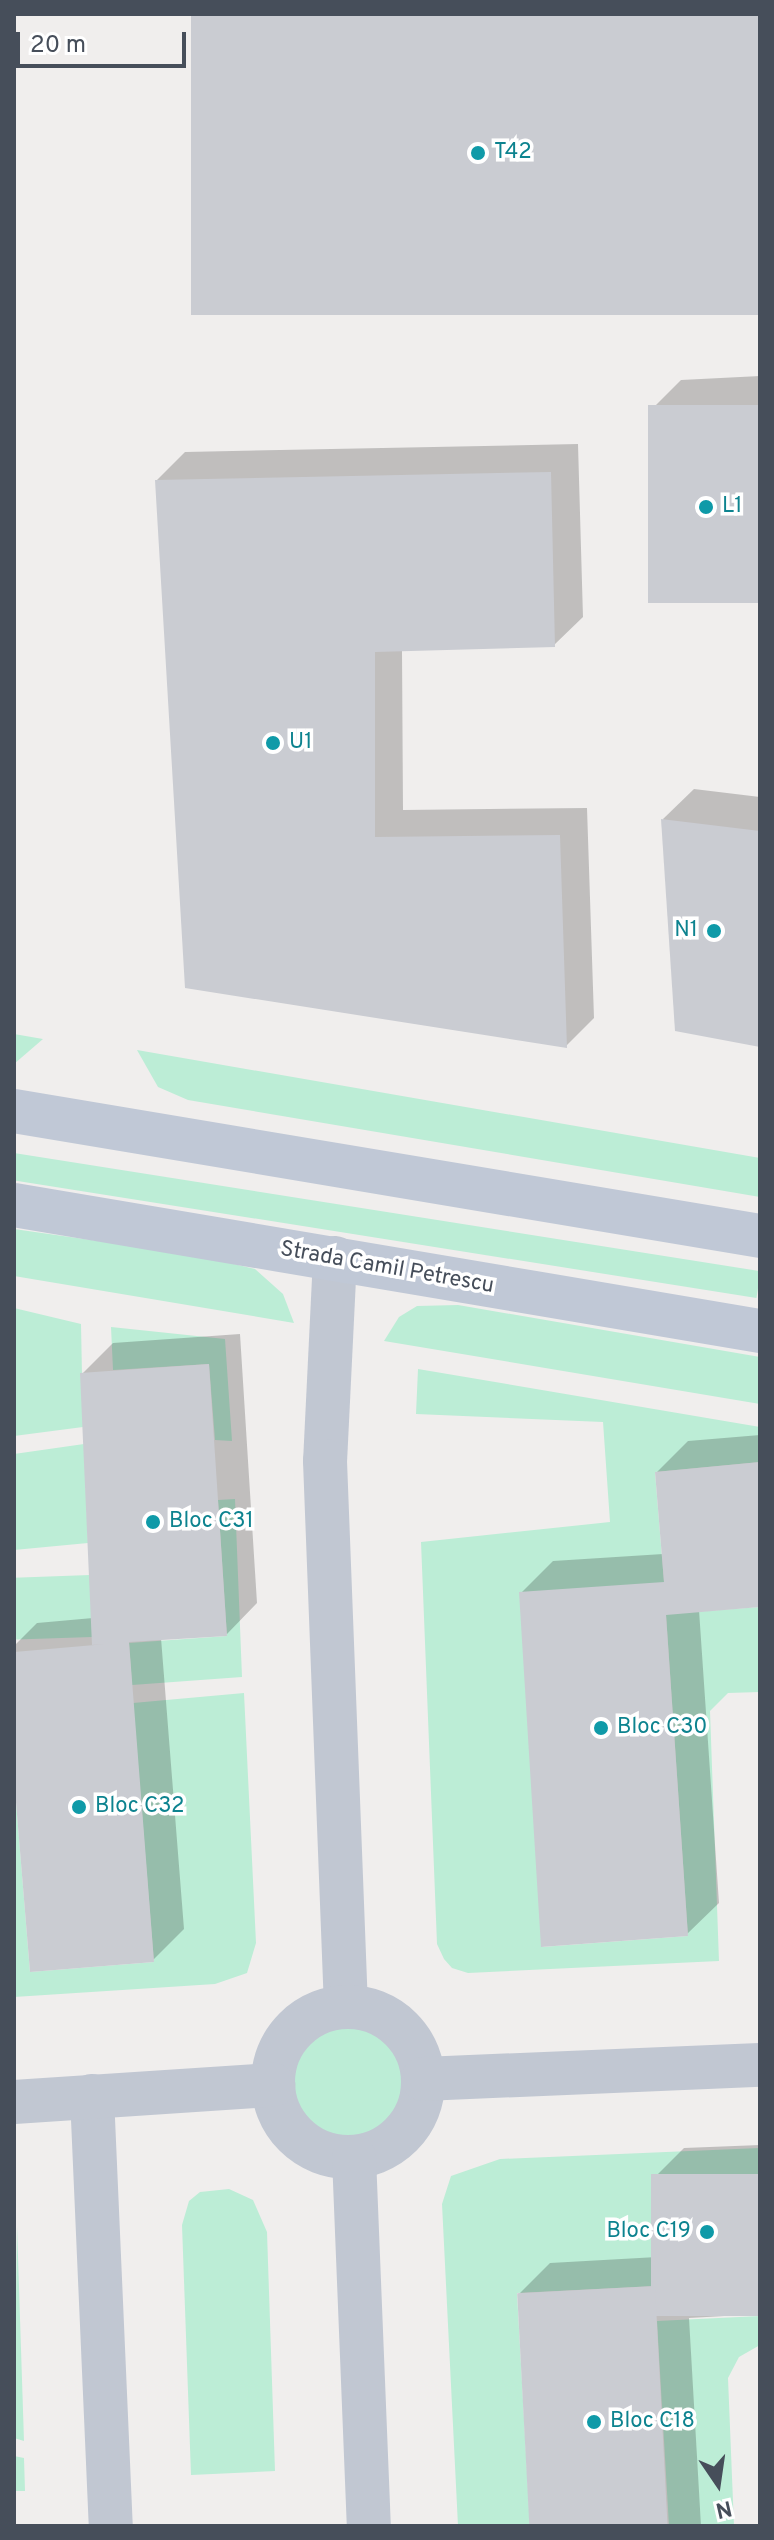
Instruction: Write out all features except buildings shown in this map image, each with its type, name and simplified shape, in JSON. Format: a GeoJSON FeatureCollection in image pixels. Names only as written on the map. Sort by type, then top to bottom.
{"type":"FeatureCollection","features":[{"type":"Feature","properties":{"kind":"street"},"geometry":{"type":"LineString","coordinates":[[14,1111],[760,1236]]}},
{"type":"Feature","properties":{"kind":"street","name":"Strada Camil Petrescu"},"geometry":{"type":"LineString","coordinates":[[14,1205],[760,1331]]}},
{"type":"Feature","properties":{"kind":"street"},"geometry":{"type":"LineString","coordinates":[[335,1258],[325,1461],[346,2007]]}},
{"type":"Feature","properties":{"kind":"street"},"geometry":{"type":"LineString","coordinates":[[346,2007],[369,2010],[407,2036],[423,2079],[411,2122],[376,2152],[354,2157],[308,2145],[277,2109],[273,2085],[285,2040],[323,2011],[346,2007]]}},
{"type":"Feature","properties":{"kind":"street"},"geometry":{"type":"LineString","coordinates":[[423,2079],[760,2065]]}},
{"type":"Feature","properties":{"kind":"street"},"geometry":{"type":"LineString","coordinates":[[14,2102],[273,2085]]}},
{"type":"Feature","properties":{"kind":"street"},"geometry":{"type":"LineString","coordinates":[[92,2096],[111,2526]]}},
{"type":"Feature","properties":{"kind":"street"},"geometry":{"type":"LineString","coordinates":[[354,2157],[369,2526]]}},
{"type":"Feature","properties":{"kind":"green space"},"geometry":{"type":"Polygon","coordinates":[[[14,1034],[43,1039],[14,1064],[14,1034]]]}},
{"type":"Feature","properties":{"kind":"green space"},"geometry":{"type":"Polygon","coordinates":[[[137,1050],[760,1158],[760,1197],[188,1100],[158,1087],[137,1050]]]}},
{"type":"Feature","properties":{"kind":"green space"},"geometry":{"type":"Polygon","coordinates":[[[14,1153],[760,1271],[756,1298],[14,1180],[14,1153]]]}},
{"type":"Feature","properties":{"kind":"green space"},"geometry":{"type":"Polygon","coordinates":[[[14,1229],[196,1255],[255,1269],[283,1294],[294,1323],[14,1276],[14,1229]]]}},
{"type":"Feature","properties":{"kind":"green space"},"geometry":{"type":"Polygon","coordinates":[[[458,1305],[760,1357],[760,1404],[384,1341],[399,1317],[417,1306],[458,1305]]]}},
{"type":"Feature","properties":{"kind":"green space"},"geometry":{"type":"Polygon","coordinates":[[[14,1308],[81,1324],[83,1427],[14,1436],[14,1308]]]}},
{"type":"Feature","properties":{"kind":"green space"},"geometry":{"type":"Polygon","coordinates":[[[111,1327],[225,1339],[232,1441],[215,1440],[209,1364],[113,1370],[111,1327]]]}},
{"type":"Feature","properties":{"kind":"green space"},"geometry":{"type":"Polygon","coordinates":[[[418,1369],[760,1427],[760,1462],[655,1472],[664,1582],[542,1947],[688,1936],[666,1614],[760,1607],[760,1692],[728,1693],[710,1711],[719,1961],[468,1973],[452,1968],[444,1959],[437,1944],[421,1542],[610,1522],[603,1422],[416,1414],[418,1369]]]}},
{"type":"Feature","properties":{"kind":"green space"},"geometry":{"type":"Polygon","coordinates":[[[84,1444],[88,1543],[14,1550],[14,1454],[84,1444]]]}},
{"type":"Feature","properties":{"kind":"green space"},"geometry":{"type":"Polygon","coordinates":[[[235,1499],[242,1677],[132,1685],[129,1643],[227,1636],[218,1500],[235,1499]]]}},
{"type":"Feature","properties":{"kind":"green space"},"geometry":{"type":"Polygon","coordinates":[[[90,1575],[92,1637],[16,1640],[14,1578],[90,1575]]]}},
{"type":"Feature","properties":{"kind":"green space"},"geometry":{"type":"Polygon","coordinates":[[[244,1693],[256,1943],[247,1973],[215,1984],[14,1997],[14,1777],[30,1972],[154,1962],[133,1703],[244,1693]]]}},
{"type":"Feature","properties":{"kind":"green space"},"geometry":{"type":"Polygon","coordinates":[[[347,2018],[371,2022],[392,2036],[406,2057],[410,2081],[406,2105],[392,2126],[371,2140],[347,2144],[323,2140],[302,2126],[288,2105],[284,2081],[288,2057],[302,2036],[323,2022],[347,2018]]]}},
{"type":"Feature","properties":{"kind":"green space"},"geometry":{"type":"Polygon","coordinates":[[[760,2148],[760,2174],[651,2179],[656,2286],[517,2293],[530,2526],[458,2526],[442,2204],[451,2176],[500,2159],[760,2148]]]}},
{"type":"Feature","properties":{"kind":"green space"},"geometry":{"type":"Polygon","coordinates":[[[229,2189],[253,2200],[267,2232],[275,2471],[191,2475],[182,2225],[189,2201],[200,2192],[229,2189]]]}},
{"type":"Feature","properties":{"kind":"green space"},"geometry":{"type":"Polygon","coordinates":[[[17,2226],[24,2441],[14,2438],[17,2226]]]}},
{"type":"Feature","properties":{"kind":"green space"},"geometry":{"type":"Polygon","coordinates":[[[760,2316],[760,2345],[739,2357],[728,2378],[734,2526],[669,2526],[657,2321],[760,2316]]]}},
{"type":"Feature","properties":{"kind":"green space"},"geometry":{"type":"Polygon","coordinates":[[[14,2456],[24,2458],[25,2491],[14,2491],[14,2456]]]}},
{"type":"Feature","properties":{"kind":"place","name":"T42"},"geometry":{"type":"Point","coordinates":[478,153]}},
{"type":"Feature","properties":{"kind":"place","name":"L1"},"geometry":{"type":"Point","coordinates":[706,507]}},
{"type":"Feature","properties":{"kind":"place","name":"U1"},"geometry":{"type":"Point","coordinates":[273,743]}},
{"type":"Feature","properties":{"kind":"place","name":"N1"},"geometry":{"type":"Point","coordinates":[714,931]}},
{"type":"Feature","properties":{"kind":"place","name":"Bloc C31"},"geometry":{"type":"Point","coordinates":[153,1522]}},
{"type":"Feature","properties":{"kind":"place","name":"Bloc C30"},"geometry":{"type":"Point","coordinates":[601,1728]}},
{"type":"Feature","properties":{"kind":"place","name":"Bloc C32"},"geometry":{"type":"Point","coordinates":[79,1807]}},
{"type":"Feature","properties":{"kind":"place","name":"Bloc C19"},"geometry":{"type":"Point","coordinates":[707,2232]}},
{"type":"Feature","properties":{"kind":"place","name":"Bloc C18"},"geometry":{"type":"Point","coordinates":[594,2422]}}]}
